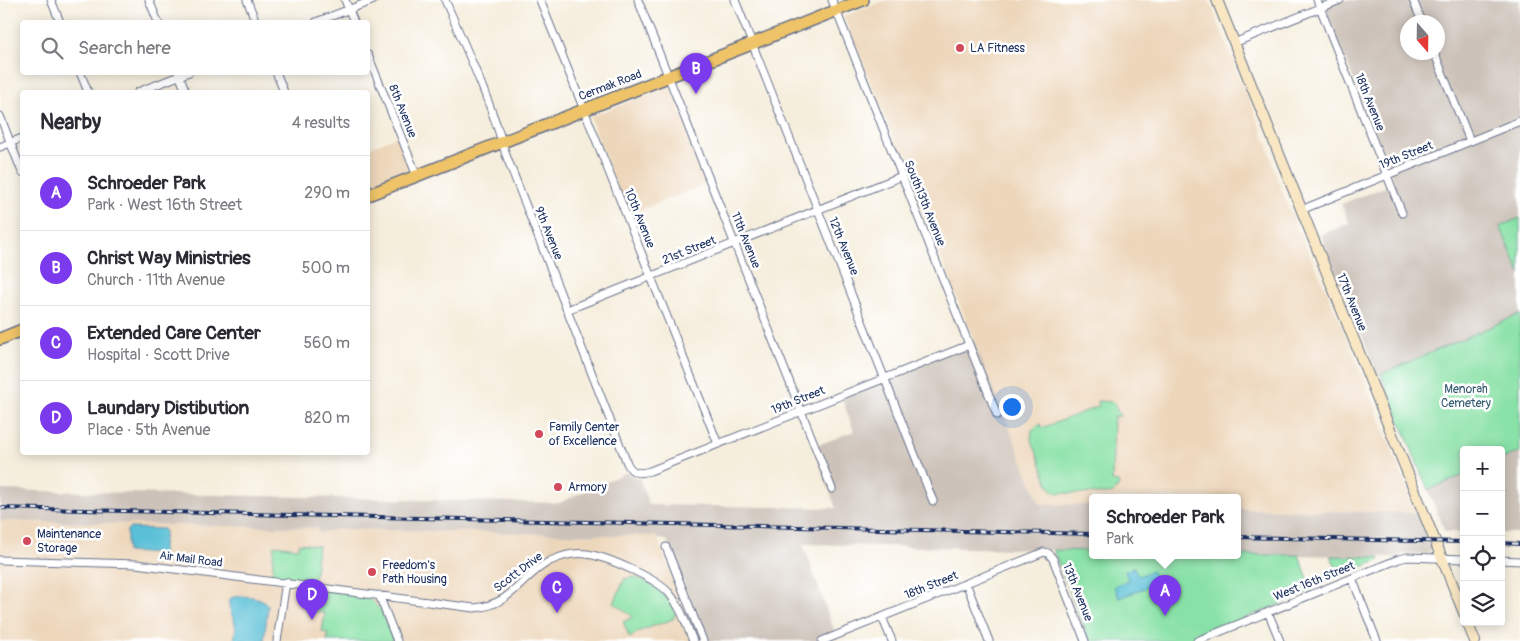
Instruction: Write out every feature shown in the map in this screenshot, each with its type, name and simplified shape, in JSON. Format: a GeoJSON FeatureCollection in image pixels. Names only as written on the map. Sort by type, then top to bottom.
{"type":"FeatureCollection","features":[{"type":"Feature","properties":{"kind":"main road","name":"Cermak Road"},"geometry":{"type":"LineString","coordinates":[[370,194],[752,44],[834,5],[863,0]]}},
{"type":"Feature","properties":{"kind":"main road"},"geometry":{"type":"LineString","coordinates":[[0,338],[20,331]]}},
{"type":"Feature","properties":{"kind":"street"},"geometry":{"type":"LineString","coordinates":[[51,0],[59,20]]}},
{"type":"Feature","properties":{"kind":"street"},"geometry":{"type":"LineString","coordinates":[[149,0],[157,20]]}},
{"type":"Feature","properties":{"kind":"street"},"geometry":{"type":"LineString","coordinates":[[247,0],[255,20]]}},
{"type":"Feature","properties":{"kind":"street"},"geometry":{"type":"LineString","coordinates":[[345,0],[353,20]]}},
{"type":"Feature","properties":{"kind":"street"},"geometry":{"type":"LineString","coordinates":[[322,20],[374,0]]}},
{"type":"Feature","properties":{"kind":"street","name":"9th Avenue"},"geometry":{"type":"LineString","coordinates":[[445,0],[485,96],[506,155],[627,463],[635,473]]}},
{"type":"Feature","properties":{"kind":"street","name":"10th Avenue"},"geometry":{"type":"LineString","coordinates":[[540,0],[718,444]]}},
{"type":"Feature","properties":{"kind":"street","name":"11th Avenue"},"geometry":{"type":"LineString","coordinates":[[638,0],[832,489]]}},
{"type":"Feature","properties":{"kind":"street","name":"12th Avenue"},"geometry":{"type":"LineString","coordinates":[[735,0],[933,501]]}},
{"type":"Feature","properties":{"kind":"street","name":"17th Avenue"},"geometry":{"type":"LineString","coordinates":[[1217,0],[1460,603]]}},
{"type":"Feature","properties":{"kind":"street","name":"18th Avenue"},"geometry":{"type":"LineString","coordinates":[[1316,0],[1402,213]]}},
{"type":"Feature","properties":{"kind":"street"},"geometry":{"type":"LineString","coordinates":[[1234,43],[1340,0]]}},
{"type":"Feature","properties":{"kind":"street"},"geometry":{"type":"LineString","coordinates":[[1412,0],[1419,15]]}},
{"type":"Feature","properties":{"kind":"street","name":"South13th Avenue"},"geometry":{"type":"LineString","coordinates":[[834,5],[997,415]]}},
{"type":"Feature","properties":{"kind":"street","name":"8th Avenue"},"geometry":{"type":"LineString","coordinates":[[370,60],[417,176]]}},
{"type":"Feature","properties":{"kind":"street"},"geometry":{"type":"LineString","coordinates":[[1437,60],[1470,141]]}},
{"type":"Feature","properties":{"kind":"street"},"geometry":{"type":"LineString","coordinates":[[81,75],[87,90]]}},
{"type":"Feature","properties":{"kind":"street"},"geometry":{"type":"LineString","coordinates":[[143,90],[177,75]]}},
{"type":"Feature","properties":{"kind":"street"},"geometry":{"type":"LineString","coordinates":[[179,75],[185,90]]}},
{"type":"Feature","properties":{"kind":"street"},"geometry":{"type":"LineString","coordinates":[[277,75],[283,90]]}},
{"type":"Feature","properties":{"kind":"street"},"geometry":{"type":"LineString","coordinates":[[0,116],[20,167]]}},
{"type":"Feature","properties":{"kind":"street","name":"19th Street"},"geometry":{"type":"LineString","coordinates":[[1301,210],[1520,121]]}},
{"type":"Feature","properties":{"kind":"street"},"geometry":{"type":"LineString","coordinates":[[0,147],[20,139]]}},
{"type":"Feature","properties":{"kind":"street","name":"21st Street"},"geometry":{"type":"LineString","coordinates":[[567,310],[902,176]]}},
{"type":"Feature","properties":{"kind":"street","name":"19th Street"},"geometry":{"type":"LineString","coordinates":[[635,473],[640,474],[650,471],[969,345]]}},
{"type":"Feature","properties":{"kind":"street"},"geometry":{"type":"LineString","coordinates":[[666,547],[703,641]]}},
{"type":"Feature","properties":{"kind":"street","name":"18th Street"},"geometry":{"type":"LineString","coordinates":[[822,641],[1040,553],[1048,553]]}},
{"type":"Feature","properties":{"kind":"street","name":"13th Avenue"},"geometry":{"type":"LineString","coordinates":[[1048,553],[1053,559],[1085,641]]}},
{"type":"Feature","properties":{"kind":"street","name":"Scott Drive"},"geometry":{"type":"LineString","coordinates":[[379,595],[464,608],[481,607],[507,597],[538,569],[550,561],[567,555],[587,554],[600,557],[644,575],[660,585],[676,603],[692,641]]}},
{"type":"Feature","properties":{"kind":"street","name":"West 16th Street"},"geometry":{"type":"LineString","coordinates":[[1197,641],[1407,557],[1460,560]]}},
{"type":"Feature","properties":{"kind":"street","name":"Air Mail Road"},"geometry":{"type":"LineString","coordinates":[[0,560],[136,564],[379,595]]}},
{"type":"Feature","properties":{"kind":"street"},"geometry":{"type":"LineString","coordinates":[[1505,560],[1520,561]]}},
{"type":"Feature","properties":{"kind":"street"},"geometry":{"type":"LineString","coordinates":[[1352,578],[1377,641]]}},
{"type":"Feature","properties":{"kind":"street"},"geometry":{"type":"LineString","coordinates":[[277,641],[286,582]]}},
{"type":"Feature","properties":{"kind":"street"},"geometry":{"type":"LineString","coordinates":[[966,582],[989,641]]}},
{"type":"Feature","properties":{"kind":"street"},"geometry":{"type":"LineString","coordinates":[[379,595],[397,641]]}},
{"type":"Feature","properties":{"kind":"street"},"geometry":{"type":"LineString","coordinates":[[1268,612],[1280,641]]}},
{"type":"Feature","properties":{"kind":"street"},"geometry":{"type":"LineString","coordinates":[[882,617],[892,641]]}},
{"type":"Feature","properties":{"kind":"street"},"geometry":{"type":"LineString","coordinates":[[1468,626],[1474,641]]}},
{"type":"Feature","properties":{"kind":"shaded area"},"geometry":{"type":"Polygon","coordinates":[[[887,0],[1209,0],[1268,146],[1276,176],[1285,199],[1348,339],[1417,513],[1241,509],[1241,494],[1089,494],[1089,505],[1040,505],[844,16],[887,0]]]}},
{"type":"Feature","properties":{"kind":"shaded area"},"geometry":{"type":"Polygon","coordinates":[[[1322,0],[1520,0],[1520,218],[1501,226],[1520,274],[1520,314],[1378,375],[1321,235],[1349,223],[1341,204],[1395,183],[1322,0]]]}},
{"type":"Feature","properties":{"kind":"shaded area"},"geometry":{"type":"Polygon","coordinates":[[[670,86],[709,183],[627,215],[590,117],[670,86]]]}},
{"type":"Feature","properties":{"kind":"shaded area"},"geometry":{"type":"Polygon","coordinates":[[[397,136],[409,167],[408,170],[370,187],[370,147],[397,136]]]}},
{"type":"Feature","properties":{"kind":"shaded area"},"geometry":{"type":"Polygon","coordinates":[[[974,341],[1040,504],[1089,505],[1089,551],[803,544],[835,633],[814,641],[706,641],[667,540],[657,539],[656,536],[338,529],[319,533],[317,528],[0,521],[0,490],[559,503],[627,472],[639,478],[649,505],[836,508],[813,447],[854,431],[840,394],[974,341]]]}},
{"type":"Feature","properties":{"kind":"shaded area"},"geometry":{"type":"Polygon","coordinates":[[[1520,452],[1520,533],[1505,533],[1505,458],[1520,452]]]}},
{"type":"Feature","properties":{"kind":"shaded area"},"geometry":{"type":"Polygon","coordinates":[[[1460,477],[1460,532],[1445,532],[1428,490],[1460,477]]]}},
{"type":"Feature","properties":{"kind":"shaded area"},"geometry":{"type":"Polygon","coordinates":[[[1241,509],[1417,513],[1431,549],[1427,554],[1406,553],[1396,557],[1241,554],[1241,509]]]}},
{"type":"Feature","properties":{"kind":"shaded area"},"geometry":{"type":"Polygon","coordinates":[[[0,521],[317,528],[319,533],[338,529],[656,536],[697,641],[0,641],[0,521]]]}},
{"type":"Feature","properties":{"kind":"green space"},"geometry":{"type":"Polygon","coordinates":[[[1520,218],[1520,274],[1500,226],[1520,218]]]}},
{"type":"Feature","properties":{"kind":"green space","name":"Menorah Cemetery"},"geometry":{"type":"Polygon","coordinates":[[[1520,314],[1520,452],[1505,458],[1505,446],[1460,446],[1460,477],[1428,490],[1381,374],[1520,314]]]}},
{"type":"Feature","properties":{"kind":"green space"},"geometry":{"type":"Polygon","coordinates":[[[1097,401],[1113,402],[1120,416],[1114,416],[1112,481],[1118,482],[1119,485],[1113,493],[1109,494],[1058,493],[1053,491],[1049,486],[1031,438],[1032,430],[1040,424],[1042,428],[1099,406],[1097,401]]]}},
{"type":"Feature","properties":{"kind":"green space"},"geometry":{"type":"Polygon","coordinates":[[[299,543],[318,546],[314,581],[272,576],[274,545],[298,548],[299,543]]]}},
{"type":"Feature","properties":{"kind":"green space"},"geometry":{"type":"Polygon","coordinates":[[[1053,550],[1089,551],[1089,559],[1241,559],[1241,555],[1299,555],[1313,591],[1188,641],[1090,641],[1053,550]]]}},
{"type":"Feature","properties":{"kind":"green space"},"geometry":{"type":"Polygon","coordinates":[[[1331,556],[1379,557],[1380,560],[1339,576],[1331,556]]]}},
{"type":"Feature","properties":{"kind":"green space"},"geometry":{"type":"Polygon","coordinates":[[[630,577],[651,584],[663,594],[676,613],[673,619],[637,632],[630,638],[623,622],[632,616],[614,603],[625,578],[628,579],[630,577]]]}},
{"type":"Feature","properties":{"kind":"green space"},"geometry":{"type":"Polygon","coordinates":[[[308,587],[369,598],[381,610],[393,641],[327,641],[328,633],[322,632],[325,613],[305,610],[308,587]]]}},
{"type":"Feature","properties":{"kind":"water"},"geometry":{"type":"Polygon","coordinates":[[[130,528],[163,529],[165,531],[162,554],[127,552],[127,530],[130,528]]]}},
{"type":"Feature","properties":{"kind":"water"},"geometry":{"type":"Polygon","coordinates":[[[1134,567],[1138,576],[1152,571],[1157,583],[1119,598],[1114,586],[1128,580],[1125,571],[1134,567]]]}},
{"type":"Feature","properties":{"kind":"water"},"geometry":{"type":"Polygon","coordinates":[[[236,596],[258,598],[268,606],[264,641],[235,641],[235,626],[229,599],[236,596]]]}},
{"type":"Feature","properties":{"kind":"railway"},"geometry":{"type":"LineString","coordinates":[[0,508],[1089,534]]}},
{"type":"Feature","properties":{"kind":"railway"},"geometry":{"type":"LineString","coordinates":[[1241,537],[1460,542]]}},
{"type":"Feature","properties":{"kind":"railway"},"geometry":{"type":"LineString","coordinates":[[1505,543],[1520,544]]}},
{"type":"Feature","properties":{"kind":"place","name":"LA Fitness"},"geometry":{"type":"Point","coordinates":[960,48]}},
{"type":"Feature","properties":{"kind":"place","name":"Christ Way Ministries"},"geometry":{"type":"Point","coordinates":[696,94]}},
{"type":"Feature","properties":{"kind":"place","name":"Family Center of Excellence"},"geometry":{"type":"Point","coordinates":[539,434]}},
{"type":"Feature","properties":{"kind":"place","name":"Armory"},"geometry":{"type":"Point","coordinates":[558,487]}},
{"type":"Feature","properties":{"kind":"place","name":"Maintenance Storage"},"geometry":{"type":"Point","coordinates":[27,541]}},
{"type":"Feature","properties":{"kind":"place","name":"Freedom's Path Housing"},"geometry":{"type":"Point","coordinates":[372,572]}},
{"type":"Feature","properties":{"kind":"place","name":"Extended Care Center"},"geometry":{"type":"Point","coordinates":[557,613]}},
{"type":"Feature","properties":{"kind":"place","name":"Schroeder Park"},"geometry":{"type":"Point","coordinates":[1165,616]}},
{"type":"Feature","properties":{"kind":"place","name":"Laundary Distibution"},"geometry":{"type":"Point","coordinates":[312,620]}}]}
